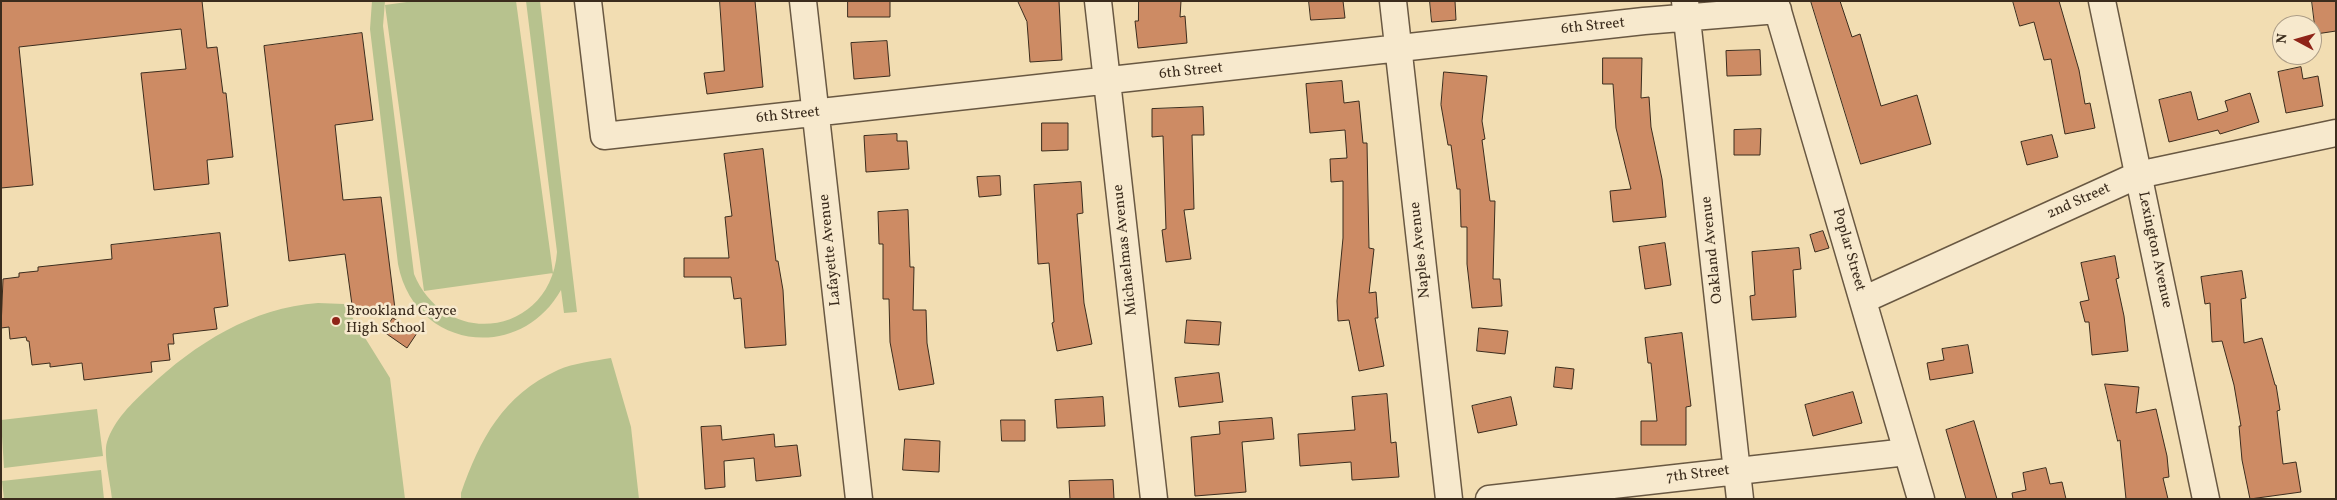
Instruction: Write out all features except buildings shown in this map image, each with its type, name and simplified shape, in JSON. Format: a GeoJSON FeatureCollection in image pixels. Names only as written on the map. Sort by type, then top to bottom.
{"type":"FeatureCollection","features":[{"type":"Feature","properties":{"kind":"street","name":"6th Street"},"geometry":{"type":"LineString","coordinates":[[588,1],[604,136],[1398,48],[1686,9],[1777,6]]}},
{"type":"Feature","properties":{"kind":"street","name":"Lafayette Avenue"},"geometry":{"type":"LineString","coordinates":[[803,1],[859,499]]}},
{"type":"Feature","properties":{"kind":"street","name":"Michaelmas Avenue"},"geometry":{"type":"LineString","coordinates":[[1098,1],[1154,499]]}},
{"type":"Feature","properties":{"kind":"street","name":"Naples Avenue"},"geometry":{"type":"LineString","coordinates":[[1393,1],[1449,499]]}},
{"type":"Feature","properties":{"kind":"street","name":"Lexington Avenue"},"geometry":{"type":"LineString","coordinates":[[2102,1],[2206,499]]}},
{"type":"Feature","properties":{"kind":"street","name":"Poplar Street"},"geometry":{"type":"LineString","coordinates":[[1777,6],[1921,499]]}},
{"type":"Feature","properties":{"kind":"street","name":"Oakland Avenue"},"geometry":{"type":"LineString","coordinates":[[1686,9],[1740,499]]}},
{"type":"Feature","properties":{"kind":"street","name":"2nd Street"},"geometry":{"type":"LineString","coordinates":[[1863,300],[2138,175],[2336,133]]}},
{"type":"Feature","properties":{"kind":"street","name":"7th Street"},"geometry":{"type":"LineString","coordinates":[[1489,499],[1907,452]]}},
{"type":"Feature","properties":{"kind":"green space"},"geometry":{"type":"Polygon","coordinates":[[[372,1],[385,1],[383,26],[414,274],[429,299],[449,315],[472,323],[495,323],[518,316],[537,301],[550,280],[557,252],[526,1],[540,1],[577,312],[564,313],[561,290],[543,314],[520,329],[495,337],[470,337],[446,329],[424,314],[408,293],[398,264],[370,29],[372,1]]]}},
{"type":"Feature","properties":{"kind":"green space"},"geometry":{"type":"Polygon","coordinates":[[[414,1],[516,1],[553,273],[424,291],[385,5],[414,1]]]}},
{"type":"Feature","properties":{"kind":"green space"},"geometry":{"type":"Polygon","coordinates":[[[318,303],[344,304],[390,378],[405,499],[112,499],[107,462],[107,442],[119,419],[142,394],[186,356],[226,330],[270,312],[318,303]]]}},
{"type":"Feature","properties":{"kind":"green space"},"geometry":{"type":"Polygon","coordinates":[[[611,358],[631,427],[639,499],[461,499],[461,493],[468,473],[486,437],[508,406],[522,392],[558,370],[584,362],[611,358]]]}},
{"type":"Feature","properties":{"kind":"green space"},"geometry":{"type":"Polygon","coordinates":[[[97,409],[103,456],[4,468],[1,420],[97,409]]]}},
{"type":"Feature","properties":{"kind":"green space"},"geometry":{"type":"Polygon","coordinates":[[[101,470],[104,499],[4,499],[2,481],[101,470]]]}},
{"type":"Feature","properties":{"kind":"place","name":"Brookland Cayce High School"},"geometry":{"type":"Point","coordinates":[336,321]}}]}
